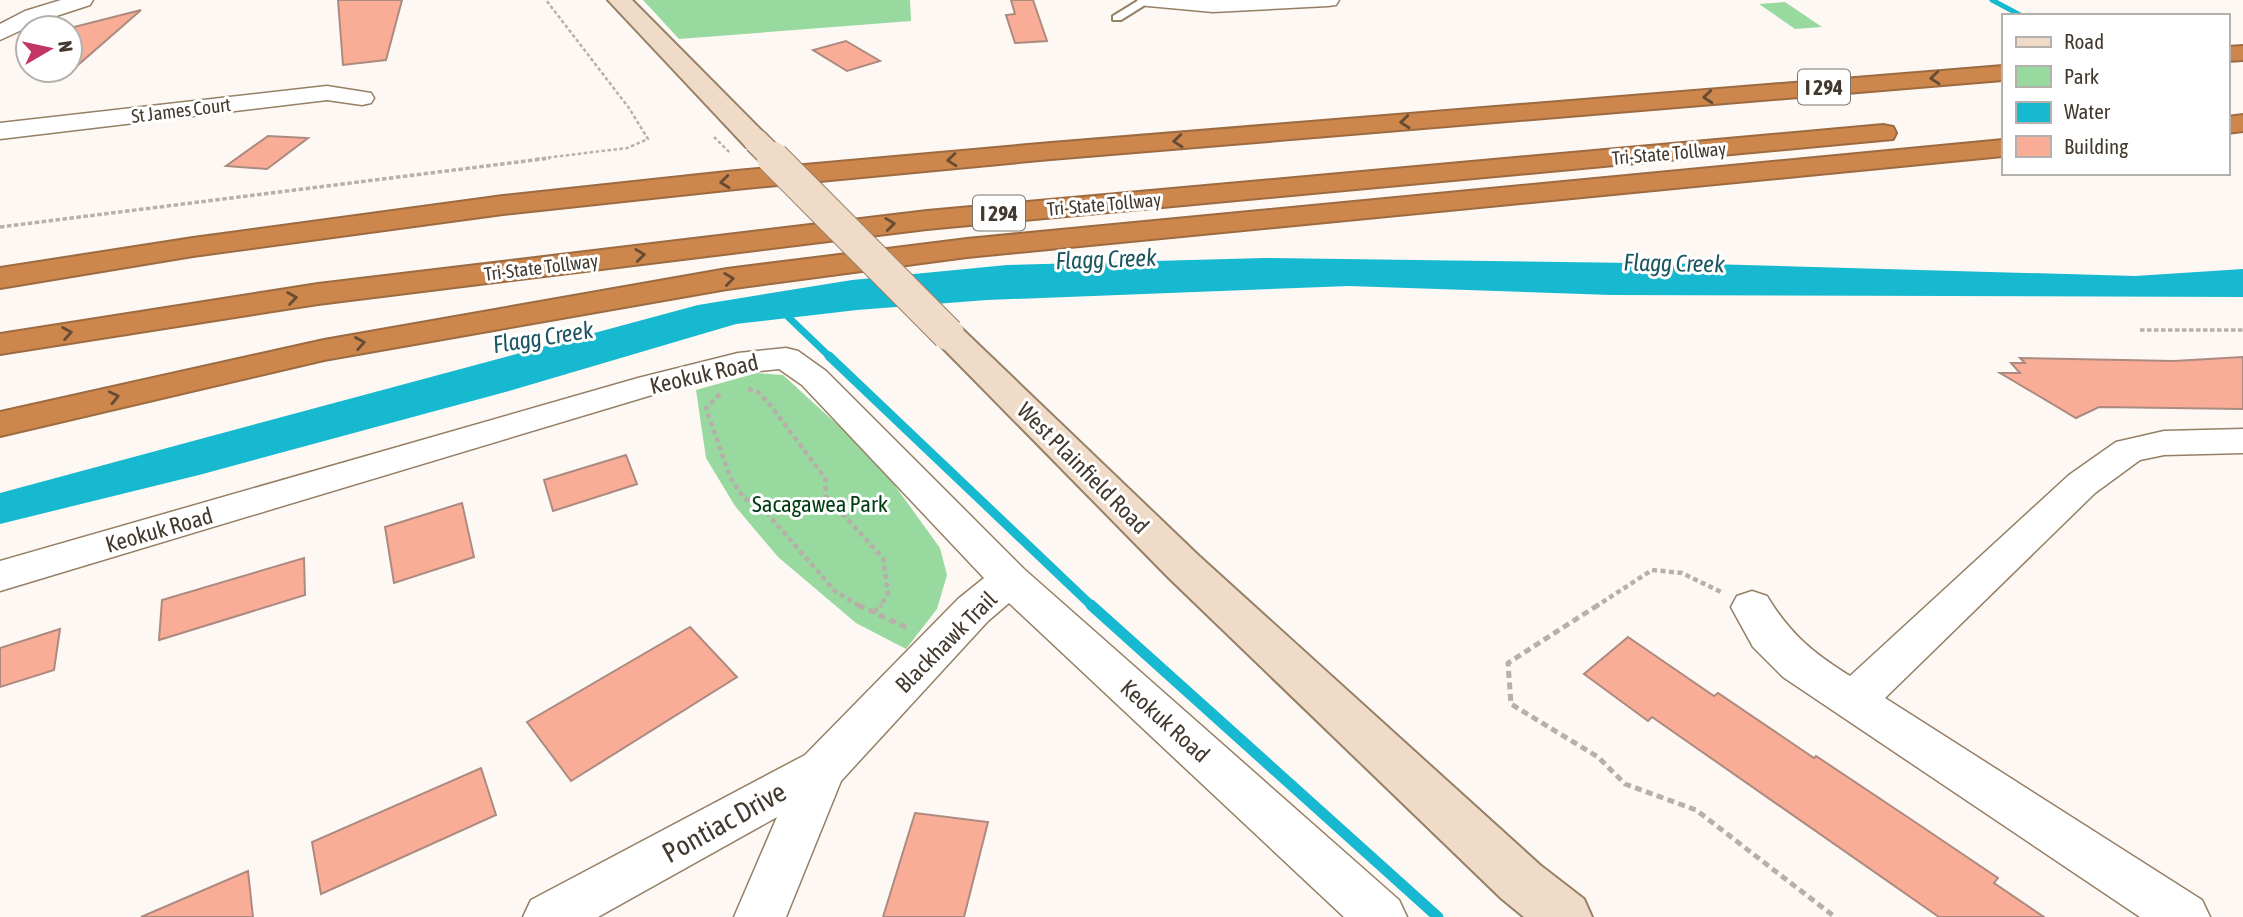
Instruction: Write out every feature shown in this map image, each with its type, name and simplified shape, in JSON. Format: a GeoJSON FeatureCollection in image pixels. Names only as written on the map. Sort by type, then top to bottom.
{"type":"FeatureCollection","features":[{"type":"Feature","properties":{"kind":"highway","name":"I 294"},"geometry":{"type":"LineString","coordinates":[[0,253],[468,187],[729,160],[1038,131],[2002,52]]}},
{"type":"Feature","properties":{"kind":"highway","name":"I 294"},"geometry":{"type":"LineString","coordinates":[[0,278],[193,247],[503,205],[736,180],[1064,150],[2002,73]]}},
{"type":"Feature","properties":{"kind":"highway","name":"Tri-State Tollway"},"geometry":{"type":"LineString","coordinates":[[0,344],[318,295],[927,220],[2002,122]]}},
{"type":"Feature","properties":{"kind":"highway"},"geometry":{"type":"LineString","coordinates":[[0,424],[324,350],[727,279],[967,248],[2002,148]]}},
{"type":"Feature","properties":{"kind":"highway"},"geometry":{"type":"LineString","coordinates":[[967,248],[1016,254],[1050,253],[1383,225],[2002,164]]}},
{"type":"Feature","properties":{"kind":"main road","name":"West Plainfield Road"},"geometry":{"type":"LineString","coordinates":[[619,0],[948,334],[1184,567],[1521,882],[1565,917]]}},
{"type":"Feature","properties":{"kind":"street"},"geometry":{"type":"LineString","coordinates":[[0,33],[33,16],[82,0]]}},
{"type":"Feature","properties":{"kind":"street"},"geometry":{"type":"LineString","coordinates":[[1148,0],[1213,6],[1328,0]]}},
{"type":"Feature","properties":{"kind":"street","name":"St James Court"},"geometry":{"type":"LineString","coordinates":[[0,131],[327,93],[362,98]]}},
{"type":"Feature","properties":{"kind":"street","name":"Keokuk Road"},"geometry":{"type":"LineString","coordinates":[[0,576],[650,386],[738,363],[786,358],[814,378],[1010,580],[1381,917]]}},
{"type":"Feature","properties":{"kind":"street"},"geometry":{"type":"LineString","coordinates":[[1853,701],[2082,484],[2129,450],[2164,443],[2243,442]]}},
{"type":"Feature","properties":{"kind":"street","name":"Blackhawk Trail"},"geometry":{"type":"LineString","coordinates":[[882,705],[973,610],[1010,580]]}},
{"type":"Feature","properties":{"kind":"street"},"geometry":{"type":"LineString","coordinates":[[1752,607],[1768,635],[1798,665],[2184,917]]}},
{"type":"Feature","properties":{"kind":"street","name":"Pontiac Drive"},"geometry":{"type":"LineString","coordinates":[[550,917],[822,769],[882,705]]}},
{"type":"Feature","properties":{"kind":"street"},"geometry":{"type":"LineString","coordinates":[[760,917],[822,769]]}},
{"type":"Feature","properties":{"kind":"lane"},"geometry":{"type":"LineString","coordinates":[[1117,18],[1148,0]]}},
{"type":"Feature","properties":{"kind":"path"},"geometry":{"type":"LineString","coordinates":[[0,227],[627,148],[648,139],[629,108],[546,0]]}},
{"type":"Feature","properties":{"kind":"path"},"geometry":{"type":"LineString","coordinates":[[2140,330],[2243,330]]}},
{"type":"Feature","properties":{"kind":"path"},"geometry":{"type":"LineString","coordinates":[[730,391],[719,394],[706,408],[730,477],[743,497],[766,512],[835,591],[872,613],[881,606],[888,593],[883,558],[826,496],[825,478],[771,406],[758,391],[741,388]]}},
{"type":"Feature","properties":{"kind":"path"},"geometry":{"type":"LineString","coordinates":[[1752,607],[1682,573],[1652,570],[1508,663],[1511,704],[1598,757],[1625,783],[1696,810],[1835,917]]}},
{"type":"Feature","properties":{"kind":"green space"},"geometry":{"type":"Polygon","coordinates":[[[643,0],[910,0],[911,21],[679,39],[643,0]]]}},
{"type":"Feature","properties":{"kind":"green space"},"geometry":{"type":"Polygon","coordinates":[[[1785,2],[1822,27],[1795,29],[1759,4],[1785,2]]]}},
{"type":"Feature","properties":{"kind":"green space","name":"Sacagawea Park"},"geometry":{"type":"Polygon","coordinates":[[[757,373],[783,375],[841,428],[893,483],[940,548],[947,575],[937,609],[906,649],[856,623],[778,557],[735,506],[706,458],[696,390],[757,373]]]}},
{"type":"Feature","properties":{"kind":"water"},"geometry":{"type":"Polygon","coordinates":[[[1264,258],[1709,264],[2135,276],[2243,269],[2243,297],[1611,295],[1349,286],[987,300],[857,310],[736,324],[509,391],[199,475],[0,524],[0,493],[698,305],[852,280],[1007,265],[1264,258]]]}},
{"type":"Feature","properties":{"kind":"building"},"geometry":{"type":"Polygon","coordinates":[[[338,0],[402,0],[386,60],[343,65],[338,0]]]}},
{"type":"Feature","properties":{"kind":"building"},"geometry":{"type":"Polygon","coordinates":[[[1011,0],[1033,0],[1047,41],[1015,43],[1006,15],[1015,14],[1011,0]]]}},
{"type":"Feature","properties":{"kind":"building"},"geometry":{"type":"Polygon","coordinates":[[[141,10],[84,60],[84,24],[141,10]]]}},
{"type":"Feature","properties":{"kind":"building"},"geometry":{"type":"Polygon","coordinates":[[[846,41],[880,61],[847,71],[813,50],[846,41]]]}},
{"type":"Feature","properties":{"kind":"building"},"geometry":{"type":"Polygon","coordinates":[[[268,136],[308,138],[267,169],[226,166],[268,136]]]}},
{"type":"Feature","properties":{"kind":"building"},"geometry":{"type":"Polygon","coordinates":[[[2243,357],[2243,409],[2099,407],[2076,418],[2000,373],[2020,373],[2011,363],[2025,363],[2020,358],[2174,361],[2243,357]]]}},
{"type":"Feature","properties":{"kind":"building"},"geometry":{"type":"Polygon","coordinates":[[[626,455],[637,484],[553,511],[544,480],[626,455]]]}},
{"type":"Feature","properties":{"kind":"building"},"geometry":{"type":"Polygon","coordinates":[[[462,503],[474,557],[394,583],[385,527],[462,503]]]}},
{"type":"Feature","properties":{"kind":"building"},"geometry":{"type":"Polygon","coordinates":[[[304,558],[305,595],[159,640],[162,600],[304,558]]]}},
{"type":"Feature","properties":{"kind":"building"},"geometry":{"type":"Polygon","coordinates":[[[690,627],[737,677],[571,781],[527,722],[690,627]]]}},
{"type":"Feature","properties":{"kind":"building"},"geometry":{"type":"Polygon","coordinates":[[[60,629],[54,670],[0,687],[0,648],[60,629]]]}},
{"type":"Feature","properties":{"kind":"building"},"geometry":{"type":"Polygon","coordinates":[[[1628,637],[1714,696],[1718,693],[1912,820],[1998,878],[1994,883],[2044,917],[1939,917],[1652,717],[1648,721],[1584,674],[1628,637]]]}},
{"type":"Feature","properties":{"kind":"building"},"geometry":{"type":"Polygon","coordinates":[[[481,768],[496,815],[321,894],[312,842],[481,768]]]}},
{"type":"Feature","properties":{"kind":"building"},"geometry":{"type":"Polygon","coordinates":[[[915,813],[988,822],[964,917],[883,917],[915,813]]]}},
{"type":"Feature","properties":{"kind":"building"},"geometry":{"type":"Polygon","coordinates":[[[248,871],[253,917],[141,917],[248,871]]]}},
{"type":"Feature","properties":{"kind":"waterway"},"geometry":{"type":"LineString","coordinates":[[1992,0],[2018,14]]}},
{"type":"Feature","properties":{"kind":"waterway"},"geometry":{"type":"LineString","coordinates":[[781,310],[831,358]]}},
{"type":"Feature","properties":{"kind":"waterway"},"geometry":{"type":"LineString","coordinates":[[829,356],[1093,607]]}},
{"type":"Feature","properties":{"kind":"waterway"},"geometry":{"type":"LineString","coordinates":[[1091,605],[1438,917]]}},
{"type":"Feature","properties":{"kind":"water label","name":"Flagg Creek"},"geometry":{"type":"Point","coordinates":[1106,259]}},
{"type":"Feature","properties":{"kind":"water label","name":"Flagg Creek"},"geometry":{"type":"Point","coordinates":[1674,263]}},
{"type":"Feature","properties":{"kind":"water label","name":"Flagg Creek"},"geometry":{"type":"Point","coordinates":[543,337]}}]}
